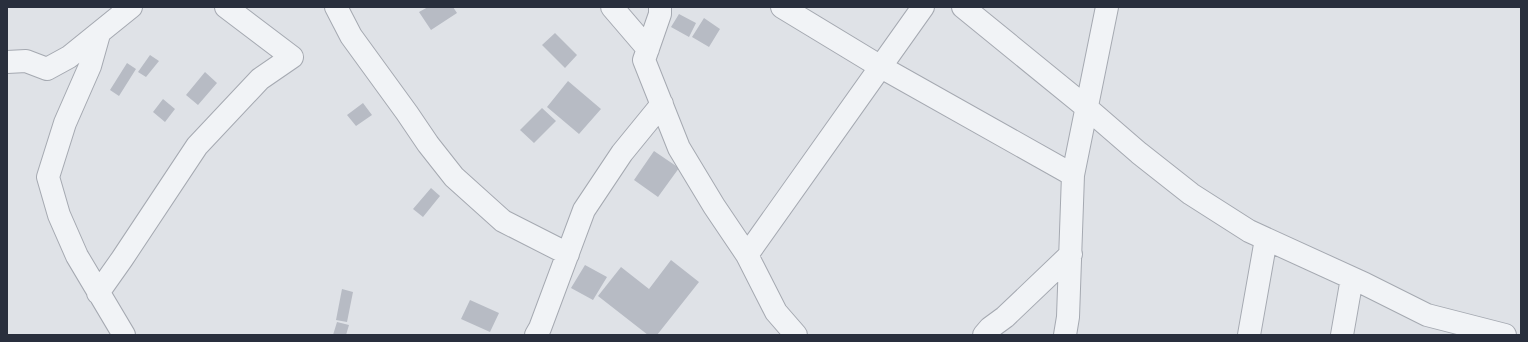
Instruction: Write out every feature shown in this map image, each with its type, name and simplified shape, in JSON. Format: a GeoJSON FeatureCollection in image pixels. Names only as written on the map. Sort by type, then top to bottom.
{"type":"FeatureCollection","features":[{"type":"Feature","properties":{"kind":"street"},"geometry":{"type":"LineString","coordinates":[[7,62],[26,61],[47,68],[69,57],[131,7]]}},
{"type":"Feature","properties":{"kind":"street"},"geometry":{"type":"LineString","coordinates":[[98,293],[197,146],[260,79],[292,57],[226,7]]}},
{"type":"Feature","properties":{"kind":"street"},"geometry":{"type":"LineString","coordinates":[[336,7],[351,36],[408,113],[428,144],[454,177],[503,221],[568,254]]}},
{"type":"Feature","properties":{"kind":"street"},"geometry":{"type":"LineString","coordinates":[[612,7],[648,49]]}},
{"type":"Feature","properties":{"kind":"street"},"geometry":{"type":"LineString","coordinates":[[660,7],[660,14],[644,60],[679,148],[714,206],[747,255],[776,312],[796,335]]}},
{"type":"Feature","properties":{"kind":"street"},"geometry":{"type":"LineString","coordinates":[[782,7],[880,67],[1073,175]]}},
{"type":"Feature","properties":{"kind":"street"},"geometry":{"type":"LineString","coordinates":[[747,255],[923,7]]}},
{"type":"Feature","properties":{"kind":"street"},"geometry":{"type":"LineString","coordinates":[[963,7],[1087,108],[1139,153],[1191,194],[1249,231],[1428,314],[1477,332],[1505,335]]}},
{"type":"Feature","properties":{"kind":"street"},"geometry":{"type":"LineString","coordinates":[[1065,335],[1068,317],[1073,175],[1107,7]]}},
{"type":"Feature","properties":{"kind":"street"},"geometry":{"type":"LineString","coordinates":[[99,34],[90,66],[65,123],[48,177],[59,215],[76,256],[124,335]]}},
{"type":"Feature","properties":{"kind":"street"},"geometry":{"type":"LineString","coordinates":[[536,335],[540,328],[584,210],[622,154],[662,104]]}},
{"type":"Feature","properties":{"kind":"street"},"geometry":{"type":"LineString","coordinates":[[1249,335],[1266,239]]}},
{"type":"Feature","properties":{"kind":"street"},"geometry":{"type":"LineString","coordinates":[[984,335],[1071,254]]}},
{"type":"Feature","properties":{"kind":"street"},"geometry":{"type":"LineString","coordinates":[[1342,335],[1352,278]]}},
{"type":"Feature","properties":{"kind":"building"},"geometry":{"type":"Polygon","coordinates":[[[428,7],[453,7],[457,13],[431,30],[419,12],[428,7]]]}},
{"type":"Feature","properties":{"kind":"building"},"geometry":{"type":"Polygon","coordinates":[[[679,14],[696,23],[689,37],[671,27],[679,14]]]}},
{"type":"Feature","properties":{"kind":"building"},"geometry":{"type":"Polygon","coordinates":[[[704,18],[720,29],[709,47],[692,37],[704,18]]]}},
{"type":"Feature","properties":{"kind":"building"},"geometry":{"type":"Polygon","coordinates":[[[555,33],[577,55],[565,68],[542,45],[555,33]]]}},
{"type":"Feature","properties":{"kind":"building"},"geometry":{"type":"Polygon","coordinates":[[[150,55],[159,61],[146,77],[138,72],[150,55]]]}},
{"type":"Feature","properties":{"kind":"building"},"geometry":{"type":"Polygon","coordinates":[[[127,63],[136,69],[119,96],[110,90],[127,63]]]}},
{"type":"Feature","properties":{"kind":"building"},"geometry":{"type":"Polygon","coordinates":[[[205,72],[217,83],[198,105],[186,95],[205,72]]]}},
{"type":"Feature","properties":{"kind":"building"},"geometry":{"type":"Polygon","coordinates":[[[568,81],[601,109],[579,134],[547,107],[568,81]]]}},
{"type":"Feature","properties":{"kind":"building"},"geometry":{"type":"Polygon","coordinates":[[[163,99],[175,109],[165,122],[153,112],[163,99]]]}},
{"type":"Feature","properties":{"kind":"building"},"geometry":{"type":"Polygon","coordinates":[[[363,103],[372,115],[356,126],[347,115],[363,103]]]}},
{"type":"Feature","properties":{"kind":"building"},"geometry":{"type":"Polygon","coordinates":[[[542,108],[556,121],[534,143],[520,130],[542,108]]]}},
{"type":"Feature","properties":{"kind":"building"},"geometry":{"type":"Polygon","coordinates":[[[654,151],[679,168],[658,197],[634,180],[654,151]]]}},
{"type":"Feature","properties":{"kind":"building"},"geometry":{"type":"Polygon","coordinates":[[[431,188],[440,196],[423,217],[413,209],[431,188]]]}},
{"type":"Feature","properties":{"kind":"building"},"geometry":{"type":"Polygon","coordinates":[[[671,260],[699,282],[657,335],[648,335],[598,296],[621,267],[649,289],[671,260]]]}},
{"type":"Feature","properties":{"kind":"building"},"geometry":{"type":"Polygon","coordinates":[[[585,265],[607,277],[593,300],[571,288],[585,265]]]}},
{"type":"Feature","properties":{"kind":"building"},"geometry":{"type":"Polygon","coordinates":[[[342,289],[353,292],[347,322],[336,320],[342,289]]]}},
{"type":"Feature","properties":{"kind":"building"},"geometry":{"type":"Polygon","coordinates":[[[470,300],[499,313],[490,332],[461,319],[470,300]]]}},
{"type":"Feature","properties":{"kind":"building"},"geometry":{"type":"Polygon","coordinates":[[[337,322],[349,325],[346,335],[333,335],[337,322]]]}}]}
